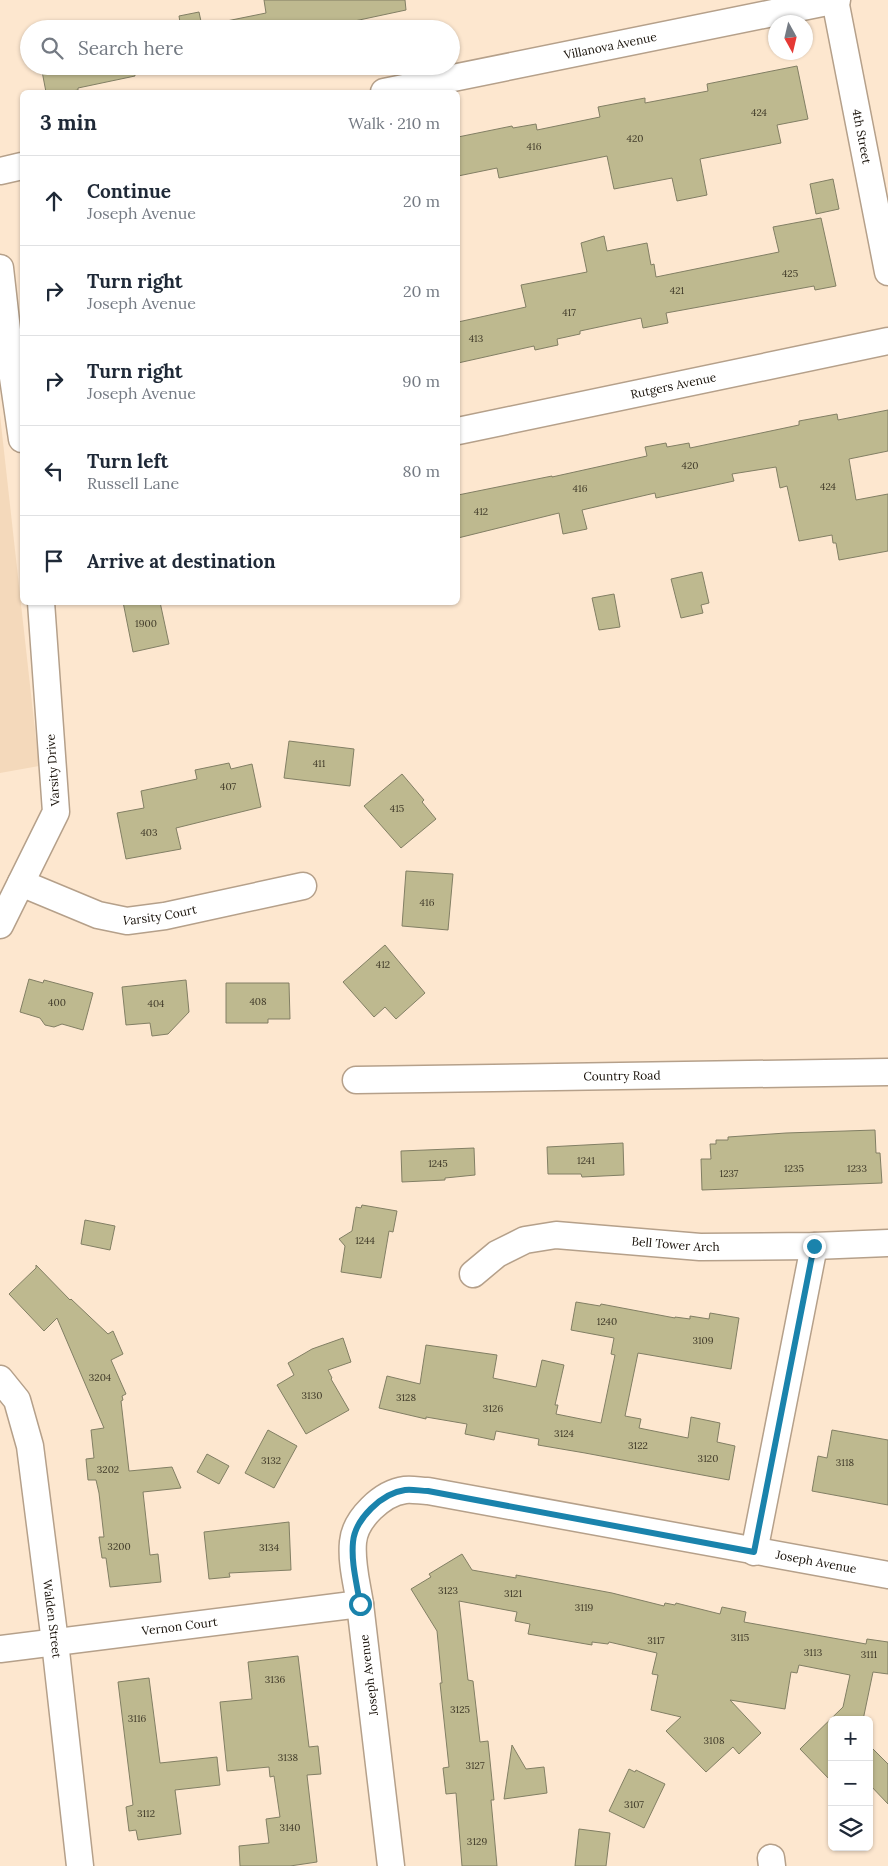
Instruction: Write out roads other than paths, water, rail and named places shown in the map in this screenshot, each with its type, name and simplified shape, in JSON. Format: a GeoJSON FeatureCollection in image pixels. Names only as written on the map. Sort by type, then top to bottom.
{"type":"FeatureCollection","features":[{"type":"Feature","properties":{"kind":"street","name":"Villanova Avenue"},"geometry":{"type":"LineString","coordinates":[[394,90],[836,0]]}},
{"type":"Feature","properties":{"kind":"street","name":"4th Street"},"geometry":{"type":"LineString","coordinates":[[836,0],[888,272]]}},
{"type":"Feature","properties":{"kind":"street"},"geometry":{"type":"LineString","coordinates":[[0,171],[20,166]]}},
{"type":"Feature","properties":{"kind":"street"},"geometry":{"type":"LineString","coordinates":[[0,268],[20,425]]}},
{"type":"Feature","properties":{"kind":"street","name":"Rutgers Avenue"},"geometry":{"type":"LineString","coordinates":[[460,431],[888,341]]}},
{"type":"Feature","properties":{"kind":"street","name":"Varsity Drive"},"geometry":{"type":"LineString","coordinates":[[0,926],[56,812],[41,605]]}},
{"type":"Feature","properties":{"kind":"street","name":"Varsity Court"},"geometry":{"type":"LineString","coordinates":[[21,884],[98,916],[127,921],[165,916],[303,886]]}},
{"type":"Feature","properties":{"kind":"street","name":"Country Road"},"geometry":{"type":"LineString","coordinates":[[356,1080],[888,1072]]}},
{"type":"Feature","properties":{"kind":"street","name":"Bell Tower Arch"},"geometry":{"type":"LineString","coordinates":[[473,1274],[497,1254],[525,1240],[556,1235],[700,1247],[888,1243]]}},
{"type":"Feature","properties":{"kind":"street"},"geometry":{"type":"LineString","coordinates":[[754,1552],[814,1246]]}},
{"type":"Feature","properties":{"kind":"street","name":"Walden Street"},"geometry":{"type":"LineString","coordinates":[[0,1379],[17,1400],[30,1446],[55,1642],[80,1866]]}},
{"type":"Feature","properties":{"kind":"street","name":"Joseph Avenue"},"geometry":{"type":"LineString","coordinates":[[391,1866],[360,1604],[353,1564],[353,1540],[364,1516],[383,1498],[404,1490],[428,1491],[888,1576]]}},
{"type":"Feature","properties":{"kind":"street","name":"Vernon Court"},"geometry":{"type":"LineString","coordinates":[[0,1649],[360,1604]]}}]}
